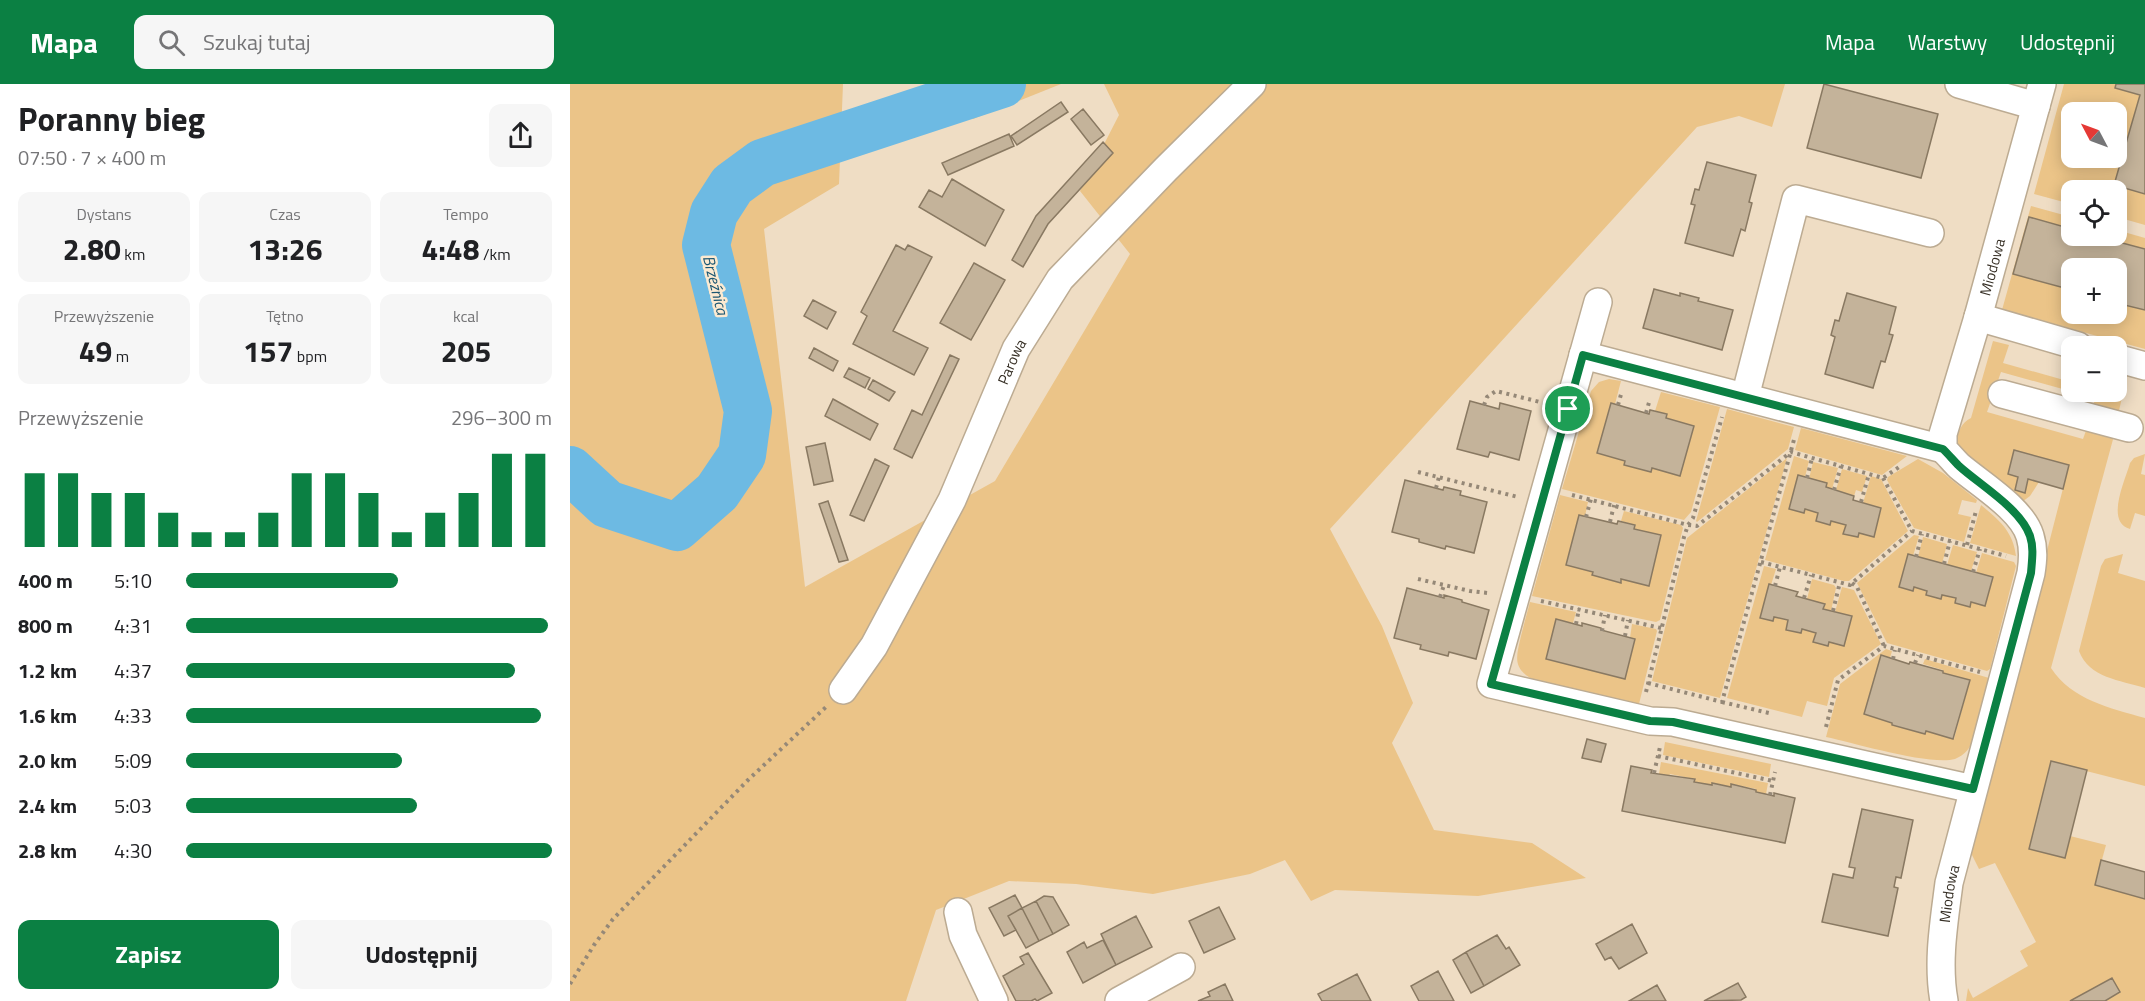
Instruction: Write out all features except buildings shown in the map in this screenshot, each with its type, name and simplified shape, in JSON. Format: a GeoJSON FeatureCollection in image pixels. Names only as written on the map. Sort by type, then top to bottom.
{"type":"FeatureCollection","features":[{"type":"Feature","properties":{"kind":"street","name":"Parowa"},"geometry":{"type":"LineString","coordinates":[[843,690],[874,646],[952,500],[1016,349],[1060,279],[1252,84]]}},
{"type":"Feature","properties":{"kind":"street"},"geometry":{"type":"LineString","coordinates":[[1959,84],[2039,95]]}},
{"type":"Feature","properties":{"kind":"street","name":"Miodowa"},"geometry":{"type":"LineString","coordinates":[[1943,449],[1943,434],[2039,95]]}},
{"type":"Feature","properties":{"kind":"street"},"geometry":{"type":"LineString","coordinates":[[1736,395],[1796,199],[1930,233]]}},
{"type":"Feature","properties":{"kind":"street"},"geometry":{"type":"LineString","coordinates":[[1598,302],[1542,503],[1527,599],[1491,684],[1639,719],[1673,722],[1973,789]]}},
{"type":"Feature","properties":{"kind":"street"},"geometry":{"type":"LineString","coordinates":[[1978,317],[2061,341]]}},
{"type":"Feature","properties":{"kind":"street","name":"Miodowa"},"geometry":{"type":"LineString","coordinates":[[1583,355],[1943,449],[1958,465],[2001,500],[2029,533],[2033,553],[2031,573],[1949,883],[1942,945],[1941,987],[1944,1001]]}},
{"type":"Feature","properties":{"kind":"street"},"geometry":{"type":"LineString","coordinates":[[2127,360],[2145,366]]}},
{"type":"Feature","properties":{"kind":"street"},"geometry":{"type":"LineString","coordinates":[[2002,394],[2129,428]]}},
{"type":"Feature","properties":{"kind":"street"},"geometry":{"type":"LineString","coordinates":[[958,912],[963,935],[994,1001]]}},
{"type":"Feature","properties":{"kind":"street"},"geometry":{"type":"LineString","coordinates":[[1119,1001],[1181,967]]}},
{"type":"Feature","properties":{"kind":"path"},"geometry":{"type":"LineString","coordinates":[[1484,405],[1487,397],[1496,390],[1568,409]]}},
{"type":"Feature","properties":{"kind":"path"},"geometry":{"type":"LineString","coordinates":[[1639,719],[1688,525],[1694,518],[1736,395]]}},
{"type":"Feature","properties":{"kind":"path"},"geometry":{"type":"LineString","coordinates":[[1722,702],[1803,412]]}},
{"type":"Feature","properties":{"kind":"path"},"geometry":{"type":"LineString","coordinates":[[1569,494],[1697,526],[1791,452]]}},
{"type":"Feature","properties":{"kind":"path"},"geometry":{"type":"LineString","coordinates":[[1791,452],[1883,478],[1912,531],[2010,557]]}},
{"type":"Feature","properties":{"kind":"path"},"geometry":{"type":"LineString","coordinates":[[1807,478],[1812,458]]}},
{"type":"Feature","properties":{"kind":"path"},"geometry":{"type":"LineString","coordinates":[[1883,478],[1911,460]]}},
{"type":"Feature","properties":{"kind":"path"},"geometry":{"type":"LineString","coordinates":[[1834,490],[1841,466]]}},
{"type":"Feature","properties":{"kind":"path"},"geometry":{"type":"LineString","coordinates":[[1419,472],[1542,503]]}},
{"type":"Feature","properties":{"kind":"path"},"geometry":{"type":"LineString","coordinates":[[1861,502],[1869,474]]}},
{"type":"Feature","properties":{"kind":"path"},"geometry":{"type":"LineString","coordinates":[[1436,488],[1439,477]]}},
{"type":"Feature","properties":{"kind":"path"},"geometry":{"type":"LineString","coordinates":[[1586,517],[1591,500]]}},
{"type":"Feature","properties":{"kind":"path"},"geometry":{"type":"LineString","coordinates":[[1610,522],[1614,505]]}},
{"type":"Feature","properties":{"kind":"path"},"geometry":{"type":"LineString","coordinates":[[1967,545],[1977,508]]}},
{"type":"Feature","properties":{"kind":"path"},"geometry":{"type":"LineString","coordinates":[[1761,562],[1850,585],[1912,531]]}},
{"type":"Feature","properties":{"kind":"path"},"geometry":{"type":"LineString","coordinates":[[1916,556],[1922,534]]}},
{"type":"Feature","properties":{"kind":"path"},"geometry":{"type":"LineString","coordinates":[[1944,564],[1950,541]]}},
{"type":"Feature","properties":{"kind":"path"},"geometry":{"type":"LineString","coordinates":[[1973,572],[1980,549]]}},
{"type":"Feature","properties":{"kind":"path"},"geometry":{"type":"LineString","coordinates":[[1775,586],[1780,567]]}},
{"type":"Feature","properties":{"kind":"path"},"geometry":{"type":"LineString","coordinates":[[1804,598],[1811,575]]}},
{"type":"Feature","properties":{"kind":"path"},"geometry":{"type":"LineString","coordinates":[[1418,579],[1470,591],[1503,593],[1662,628]]}},
{"type":"Feature","properties":{"kind":"path"},"geometry":{"type":"LineString","coordinates":[[1833,611],[1840,582]]}},
{"type":"Feature","properties":{"kind":"path"},"geometry":{"type":"LineString","coordinates":[[1852,583],[1857,587],[1884,646],[1983,673]]}},
{"type":"Feature","properties":{"kind":"path"},"geometry":{"type":"LineString","coordinates":[[1440,597],[1444,585]]}},
{"type":"Feature","properties":{"kind":"path"},"geometry":{"type":"LineString","coordinates":[[1576,624],[1579,609]]}},
{"type":"Feature","properties":{"kind":"path"},"geometry":{"type":"LineString","coordinates":[[1602,631],[1605,615]]}},
{"type":"Feature","properties":{"kind":"path"},"geometry":{"type":"LineString","coordinates":[[1625,636],[1628,621]]}},
{"type":"Feature","properties":{"kind":"path"},"geometry":{"type":"LineString","coordinates":[[1824,734],[1838,681],[1884,646]]}},
{"type":"Feature","properties":{"kind":"path"},"geometry":{"type":"LineString","coordinates":[[1893,659],[1895,650]]}},
{"type":"Feature","properties":{"kind":"path"},"geometry":{"type":"LineString","coordinates":[[1915,663],[1918,655]]}},
{"type":"Feature","properties":{"kind":"path"},"geometry":{"type":"LineString","coordinates":[[1648,683],[1780,716]]}},
{"type":"Feature","properties":{"kind":"path"},"geometry":{"type":"LineString","coordinates":[[1660,695],[1662,687]]}},
{"type":"Feature","properties":{"kind":"path"},"geometry":{"type":"LineString","coordinates":[[570,984],[613,919],[748,780],[843,690]]}},
{"type":"Feature","properties":{"kind":"path"},"geometry":{"type":"LineString","coordinates":[[1814,724],[1826,727]]}},
{"type":"Feature","properties":{"kind":"path"},"geometry":{"type":"LineString","coordinates":[[1654,773],[1662,737]]}},
{"type":"Feature","properties":{"kind":"path"},"geometry":{"type":"LineString","coordinates":[[1658,756],[1773,781]]}},
{"type":"Feature","properties":{"kind":"path"},"geometry":{"type":"LineString","coordinates":[[1770,795],[1777,762]]}},
{"type":"Feature","properties":{"kind":"shaded area"},"geometry":{"type":"Polygon","coordinates":[[[570,84],[843,84],[839,184],[764,229],[805,587],[995,481],[1130,254],[1080,191],[1119,115],[1104,84],[1785,84],[1772,127],[1739,116],[1697,127],[1330,529],[1382,626],[1413,703],[1392,743],[1434,830],[1532,843],[1586,878],[1478,896],[1335,890],[1311,901],[1285,860],[1250,874],[1153,894],[1076,884],[1009,881],[936,910],[906,1001],[570,1001],[570,84]]]}},
{"type":"Feature","properties":{"kind":"shaded area"},"geometry":{"type":"Polygon","coordinates":[[[942,84],[1061,84],[973,119],[942,84]]]}},
{"type":"Feature","properties":{"kind":"shaded area"},"geometry":{"type":"Polygon","coordinates":[[[2064,84],[2116,84],[2140,95],[2127,140],[2127,102],[2061,102],[2061,168],[2119,168],[2115,180],[2061,180],[2061,201],[2034,194],[2064,84]]]}},
{"type":"Feature","properties":{"kind":"shaded area"},"geometry":{"type":"Polygon","coordinates":[[[2127,189],[2145,194],[2145,225],[2127,220],[2127,189]]]}},
{"type":"Feature","properties":{"kind":"shaded area"},"geometry":{"type":"Polygon","coordinates":[[[2031,206],[2061,214],[2061,226],[2029,217],[2013,274],[2061,287],[2061,324],[2127,324],[2127,306],[2145,310],[2145,349],[2127,344],[2127,336],[2097,336],[2002,310],[2031,206]]]}},
{"type":"Feature","properties":{"kind":"shaded area"},"geometry":{"type":"Polygon","coordinates":[[[2127,233],[2145,238],[2145,249],[2127,244],[2127,233]]]}},
{"type":"Feature","properties":{"kind":"shaded area"},"geometry":{"type":"Polygon","coordinates":[[[1993,341],[2009,345],[2003,363],[2061,379],[2061,389],[2001,372],[1987,412],[2083,439],[2088,425],[2115,432],[2051,668],[2070,688],[2081,695],[2105,706],[2145,718],[2145,786],[2051,762],[2029,849],[2064,858],[2070,836],[2106,845],[2095,885],[2145,899],[2145,1001],[1966,1001],[1968,988],[1973,998],[2028,966],[2020,951],[2036,942],[1995,863],[1979,869],[1970,851],[2069,465],[2014,450],[2008,473],[2018,477],[2025,492],[2028,479],[2039,482],[2030,496],[2022,502],[1957,447],[1960,430],[1971,418],[1993,341]]]}},
{"type":"Feature","properties":{"kind":"shaded area"},"geometry":{"type":"Polygon","coordinates":[[[1609,379],[1621,381],[1615,404],[1611,403],[1597,453],[1625,461],[1624,465],[1650,472],[1652,468],[1680,476],[1693,426],[1666,418],[1667,414],[1655,411],[1661,392],[1720,407],[1691,512],[1684,520],[1562,489],[1591,391],[1599,382],[1609,379]]]}},
{"type":"Feature","properties":{"kind":"shaded area"},"geometry":{"type":"Polygon","coordinates":[[[2094,402],[2121,402],[2118,415],[2093,408],[2094,402]]]}},
{"type":"Feature","properties":{"kind":"shaded area"},"geometry":{"type":"Polygon","coordinates":[[[1727,409],[1794,427],[1788,449],[1697,522],[1696,521],[1727,409]]]}},
{"type":"Feature","properties":{"kind":"shaded area"},"geometry":{"type":"Polygon","coordinates":[[[1801,428],[1907,456],[1882,475],[1795,450],[1801,428]]]}},
{"type":"Feature","properties":{"kind":"shaded area"},"geometry":{"type":"Polygon","coordinates":[[[2145,454],[2141,474],[2145,475],[2145,516],[2135,513],[2130,529],[2123,525],[2119,518],[2121,490],[2130,463],[2134,458],[2145,454]]]}},
{"type":"Feature","properties":{"kind":"shaded area"},"geometry":{"type":"Polygon","coordinates":[[[1794,456],[1809,461],[1805,477],[1798,476],[1789,509],[1803,513],[1805,509],[1818,513],[1830,524],[1831,521],[1846,525],[1844,534],[1858,537],[1859,533],[1873,537],[1881,508],[1863,503],[1871,476],[1881,479],[1908,531],[1849,581],[1765,560],[1794,456]]]}},
{"type":"Feature","properties":{"kind":"shaded area"},"geometry":{"type":"Polygon","coordinates":[[[1787,458],[1720,698],[1652,681],[1687,538],[1787,458]]]}},
{"type":"Feature","properties":{"kind":"shaded area"},"geometry":{"type":"Polygon","coordinates":[[[1918,459],[1943,473],[1977,500],[1976,503],[1962,500],[1958,514],[1971,517],[1964,542],[1914,528],[1887,480],[1888,477],[1918,459]]]}},
{"type":"Feature","properties":{"kind":"shaded area"},"geometry":{"type":"Polygon","coordinates":[[[1813,462],[1838,468],[1832,489],[1809,479],[1813,462]]]}},
{"type":"Feature","properties":{"kind":"shaded area"},"geometry":{"type":"Polygon","coordinates":[[[1842,469],[1867,476],[1862,492],[1856,490],[1854,496],[1836,490],[1842,469]]]}},
{"type":"Feature","properties":{"kind":"shaded area"},"geometry":{"type":"Polygon","coordinates":[[[1560,495],[1588,502],[1585,516],[1579,515],[1566,565],[1593,572],[1593,575],[1620,583],[1621,579],[1649,586],[1661,536],[1634,529],[1635,525],[1621,521],[1624,511],[1681,525],[1683,528],[1660,620],[1656,622],[1532,596],[1560,495]]]}},
{"type":"Feature","properties":{"kind":"shaded area"},"geometry":{"type":"Polygon","coordinates":[[[1981,505],[1999,521],[2008,533],[2016,556],[1970,543],[1981,505]]]}},
{"type":"Feature","properties":{"kind":"shaded area"},"geometry":{"type":"Polygon","coordinates":[[[1914,535],[1919,536],[1913,556],[1908,555],[1899,587],[1912,591],[1914,587],[1927,591],[1926,595],[1940,599],[1942,595],[1956,598],[1955,603],[1970,606],[1971,602],[1985,606],[1993,577],[1976,573],[1982,553],[2014,562],[2016,566],[1990,669],[1987,671],[1887,643],[1857,583],[1914,535]]]}},
{"type":"Feature","properties":{"kind":"shaded area"},"geometry":{"type":"Polygon","coordinates":[[[1923,537],[1947,544],[1942,564],[1918,557],[1923,537]]]}},
{"type":"Feature","properties":{"kind":"shaded area"},"geometry":{"type":"Polygon","coordinates":[[[1953,545],[1977,552],[1971,571],[1947,565],[1953,545]]]}},
{"type":"Feature","properties":{"kind":"shaded area"},"geometry":{"type":"Polygon","coordinates":[[[2123,554],[2118,573],[2145,581],[2145,688],[2106,677],[2090,667],[2079,651],[2101,566],[2105,559],[2123,554]]]}},
{"type":"Feature","properties":{"kind":"shaded area"},"geometry":{"type":"Polygon","coordinates":[[[1764,566],[1776,569],[1760,618],[1773,621],[1774,617],[1788,620],[1786,630],[1801,633],[1802,629],[1816,633],[1813,642],[1828,645],[1852,617],[1835,612],[1842,587],[1854,590],[1881,644],[1834,678],[1827,706],[1807,701],[1802,717],[1727,698],[1764,566]]]}},
{"type":"Feature","properties":{"kind":"shaded area"},"geometry":{"type":"Polygon","coordinates":[[[1812,579],[1834,585],[1836,588],[1831,611],[1823,609],[1824,604],[1807,599],[1812,579]]]}},
{"type":"Feature","properties":{"kind":"shaded area"},"geometry":{"type":"Polygon","coordinates":[[[1530,602],[1576,612],[1573,623],[1556,620],[1546,659],[1624,679],[1632,624],[1656,629],[1639,704],[1535,681],[1522,672],[1517,656],[1530,602]]]}},
{"type":"Feature","properties":{"kind":"shaded area"},"geometry":{"type":"Polygon","coordinates":[[[1886,649],[1892,651],[1890,658],[1881,655],[1864,714],[1892,723],[1892,725],[1954,739],[1970,680],[1943,673],[1943,670],[1923,664],[1925,659],[1989,678],[1974,739],[1962,755],[1955,759],[1944,760],[1911,757],[1826,737],[1840,684],[1886,649]]]}},
{"type":"Feature","properties":{"kind":"shaded area"},"geometry":{"type":"Polygon","coordinates":[[[1665,742],[1771,764],[1769,777],[1663,755],[1665,742]]]}},
{"type":"Feature","properties":{"kind":"shaded area"},"geometry":{"type":"Polygon","coordinates":[[[1661,762],[1768,783],[1766,794],[1756,792],[1756,789],[1732,784],[1731,787],[1713,783],[1712,785],[1670,774],[1669,776],[1659,774],[1661,762]]]}},
{"type":"Feature","properties":{"kind":"waterway","name":"Brzeźnica"},"geometry":{"type":"LineString","coordinates":[[570,470],[607,504],[677,527],[717,492],[742,455],[748,411],[706,245],[714,213],[732,185],[762,163],[1002,84]]}},
{"type":"Feature","properties":{"kind":"route"},"geometry":{"type":"LineString","coordinates":[[1583,355],[1943,449],[1958,465],[2001,500],[2029,533],[2033,553],[2031,573],[1973,789],[1673,722],[1650,721],[1491,684],[1568,409],[1583,355]]}}]}
